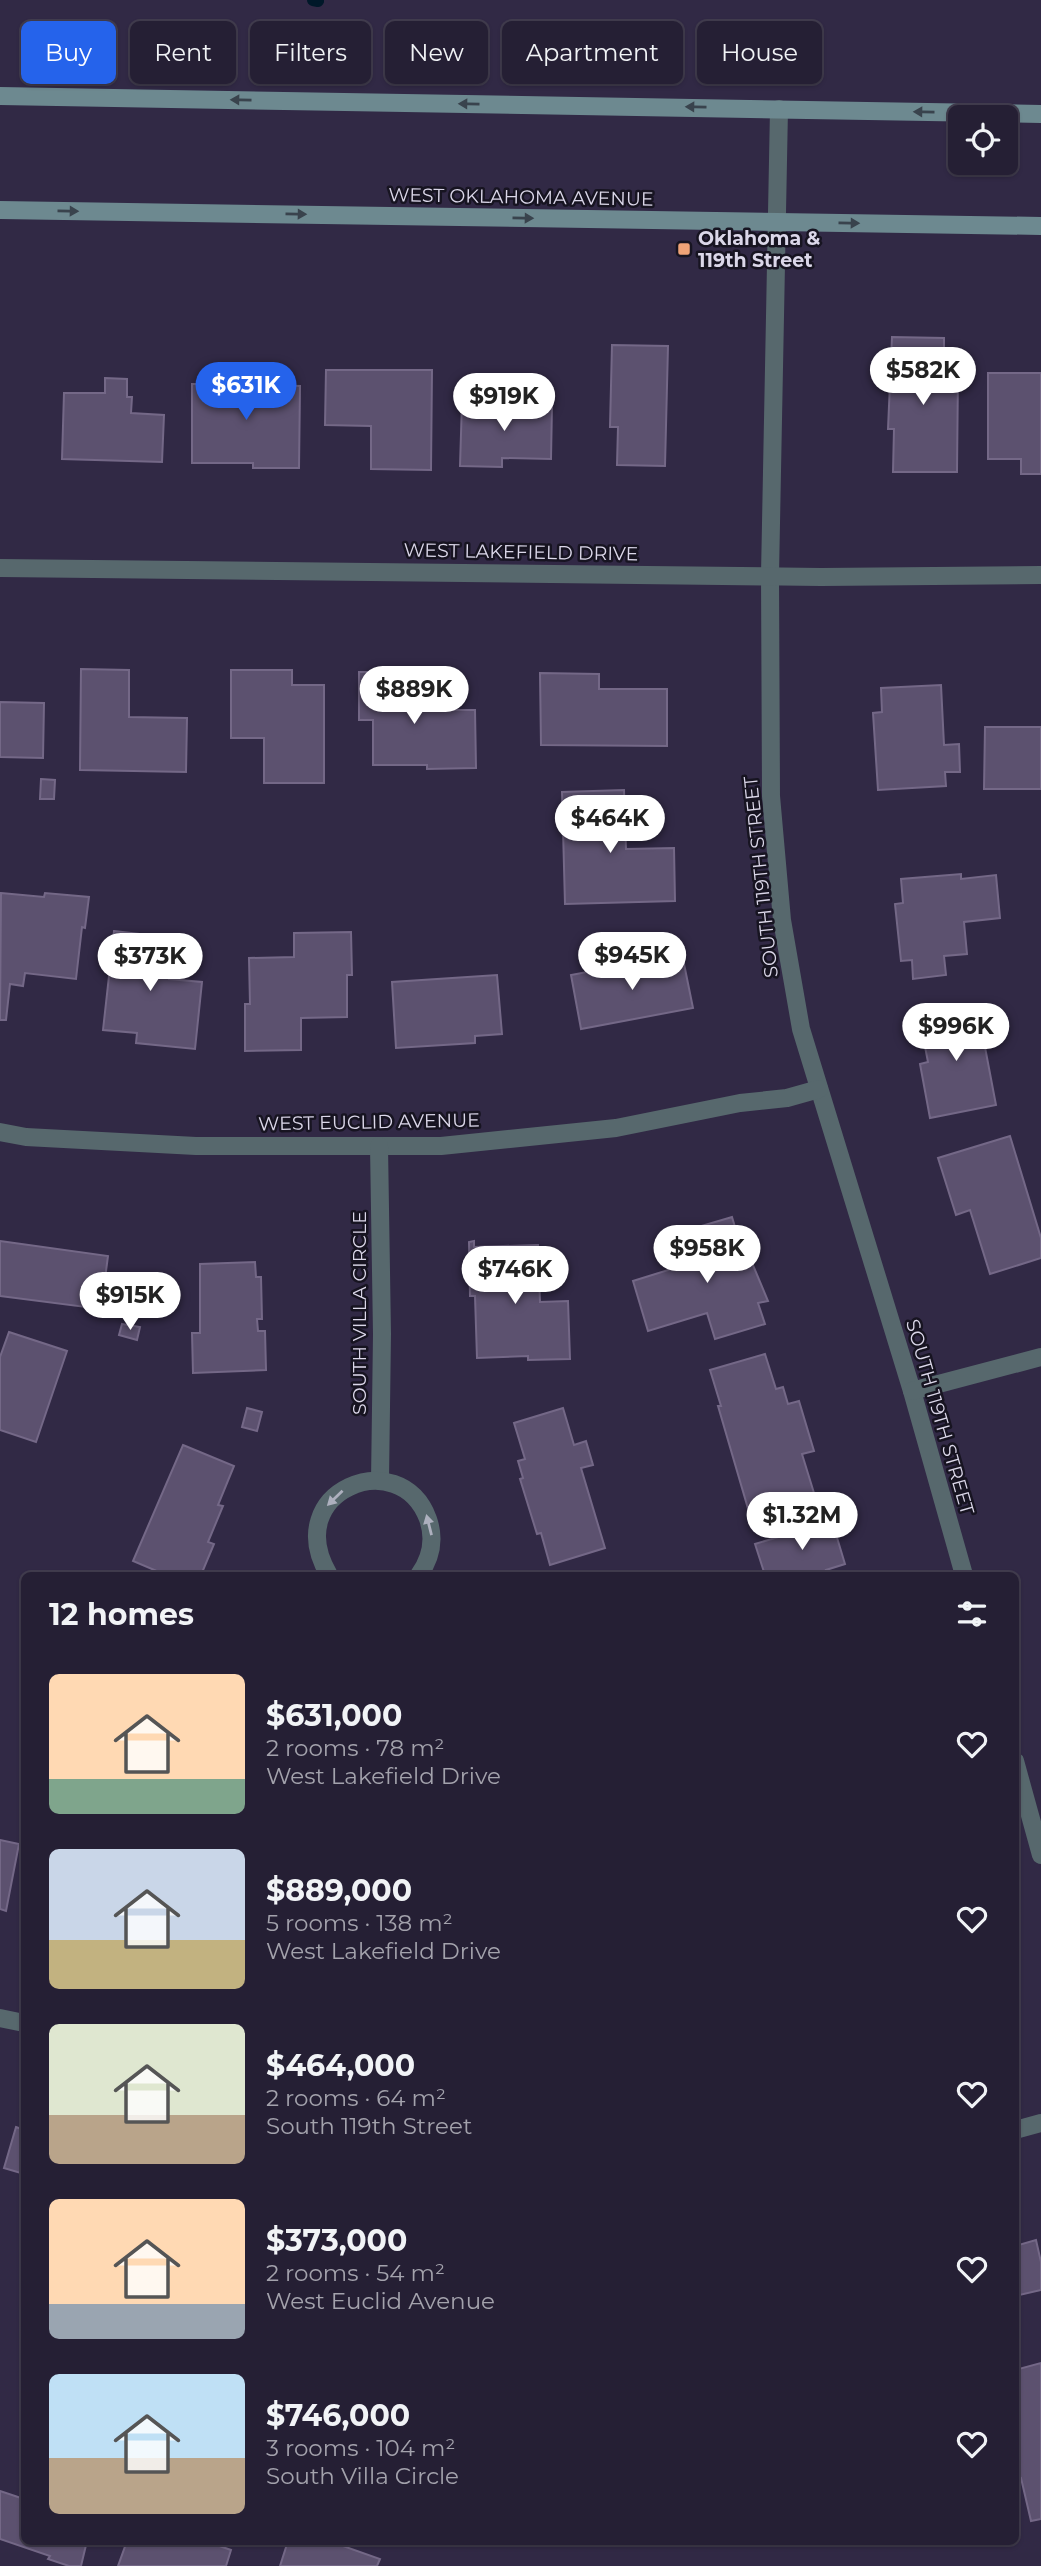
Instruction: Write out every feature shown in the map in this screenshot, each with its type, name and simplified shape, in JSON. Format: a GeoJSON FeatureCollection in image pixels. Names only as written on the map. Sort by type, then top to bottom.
{"type":"FeatureCollection","features":[{"type":"Feature","properties":{"kind":"main road"},"geometry":{"type":"LineString","coordinates":[[0,96],[1041,114]]}},
{"type":"Feature","properties":{"kind":"main road","name":"WEST OKLAHOMA AVENUE"},"geometry":{"type":"LineString","coordinates":[[0,210],[1041,226]]}},
{"type":"Feature","properties":{"kind":"street","name":"SOUTH 119TH STREET"},"geometry":{"type":"LineString","coordinates":[[779,108],[770,575],[771,796],[782,920],[801,1029],[912,1391],[963,1572]]}},
{"type":"Feature","properties":{"kind":"street","name":"WEST LAKEFIELD DRIVE"},"geometry":{"type":"LineString","coordinates":[[0,568],[1041,575]]}},
{"type":"Feature","properties":{"kind":"street","name":"WEST EUCLID AVENUE"},"geometry":{"type":"LineString","coordinates":[[0,1132],[26,1137],[196,1146],[441,1146],[616,1128],[740,1103],[787,1098],[819,1089]]}},
{"type":"Feature","properties":{"kind":"street","name":"SOUTH VILLA CIRCLE"},"geometry":{"type":"LineString","coordinates":[[379,1146],[382,1335],[380,1481]]}},
{"type":"Feature","properties":{"kind":"street"},"geometry":{"type":"LineString","coordinates":[[912,1391],[1041,1357]]}},
{"type":"Feature","properties":{"kind":"street"},"geometry":{"type":"LineString","coordinates":[[327,1572],[320,1560],[316,1541],[318,1521],[327,1504],[342,1491],[360,1482],[380,1481],[397,1486],[413,1496],[425,1510],[431,1528],[432,1546],[421,1572]]}},
{"type":"Feature","properties":{"kind":"street"},"geometry":{"type":"LineString","coordinates":[[1019,1775],[1041,1855]]}},
{"type":"Feature","properties":{"kind":"street"},"geometry":{"type":"LineString","coordinates":[[0,2018],[21,2022]]}},
{"type":"Feature","properties":{"kind":"street"},"geometry":{"type":"LineString","coordinates":[[1019,2129],[1041,2123]]}},
{"type":"Feature","properties":{"kind":"building"},"geometry":{"type":"Polygon","coordinates":[[[892,337],[944,338],[944,372],[958,372],[957,472],[893,472],[894,429],[888,429],[892,337]]]}},
{"type":"Feature","properties":{"kind":"building"},"geometry":{"type":"Polygon","coordinates":[[[612,345],[668,346],[665,466],[617,465],[618,427],[610,427],[612,345]]]}},
{"type":"Feature","properties":{"kind":"building"},"geometry":{"type":"Polygon","coordinates":[[[229,370],[262,370],[262,385],[300,386],[299,468],[253,468],[253,463],[192,463],[192,384],[228,384],[229,370]]]}},
{"type":"Feature","properties":{"kind":"building"},"geometry":{"type":"Polygon","coordinates":[[[326,370],[432,370],[431,470],[371,469],[371,426],[325,425],[326,370]]]}},
{"type":"Feature","properties":{"kind":"building"},"geometry":{"type":"Polygon","coordinates":[[[988,373],[1041,373],[1041,474],[1021,474],[1021,459],[988,459],[988,373]]]}},
{"type":"Feature","properties":{"kind":"building"},"geometry":{"type":"Polygon","coordinates":[[[105,378],[127,379],[127,397],[132,397],[131,413],[164,415],[162,462],[62,459],[64,393],[105,393],[105,378]]]}},
{"type":"Feature","properties":{"kind":"building"},"geometry":{"type":"Polygon","coordinates":[[[462,402],[552,405],[551,459],[502,458],[502,467],[460,466],[462,402]]]}},
{"type":"Feature","properties":{"kind":"building"},"geometry":{"type":"Polygon","coordinates":[[[81,669],[129,670],[129,717],[187,718],[186,772],[80,770],[81,669]]]}},
{"type":"Feature","properties":{"kind":"building"},"geometry":{"type":"Polygon","coordinates":[[[231,670],[292,670],[292,685],[324,685],[324,783],[264,783],[264,738],[231,738],[231,670]]]}},
{"type":"Feature","properties":{"kind":"building"},"geometry":{"type":"Polygon","coordinates":[[[359,672],[413,672],[413,705],[435,705],[435,710],[475,710],[476,768],[427,769],[427,765],[373,765],[373,720],[359,720],[359,672]]]}},
{"type":"Feature","properties":{"kind":"building"},"geometry":{"type":"Polygon","coordinates":[[[540,673],[599,674],[599,689],[667,689],[667,746],[541,745],[540,673]]]}},
{"type":"Feature","properties":{"kind":"building"},"geometry":{"type":"Polygon","coordinates":[[[941,685],[944,745],[959,744],[960,772],[945,772],[946,786],[878,790],[873,713],[882,712],[881,688],[941,685]]]}},
{"type":"Feature","properties":{"kind":"building"},"geometry":{"type":"Polygon","coordinates":[[[0,702],[44,703],[43,758],[0,757],[0,702]]]}},
{"type":"Feature","properties":{"kind":"building"},"geometry":{"type":"Polygon","coordinates":[[[985,727],[1041,727],[1041,789],[984,789],[985,727]]]}},
{"type":"Feature","properties":{"kind":"building"},"geometry":{"type":"Polygon","coordinates":[[[41,779],[55,780],[54,799],[40,799],[41,779]]]}},
{"type":"Feature","properties":{"kind":"building"},"geometry":{"type":"Polygon","coordinates":[[[624,790],[626,849],[674,848],[675,901],[565,904],[562,792],[624,790]]]}},
{"type":"Feature","properties":{"kind":"building"},"geometry":{"type":"Polygon","coordinates":[[[961,874],[961,879],[996,875],[1000,918],[964,922],[967,954],[944,956],[946,975],[913,979],[912,960],[901,961],[895,904],[903,903],[901,879],[961,874]]]}},
{"type":"Feature","properties":{"kind":"building"},"geometry":{"type":"Polygon","coordinates":[[[1,893],[89,897],[85,928],[82,927],[76,979],[25,973],[23,986],[10,984],[6,1020],[0,1020],[1,893]]]}},
{"type":"Feature","properties":{"kind":"building"},"geometry":{"type":"Polygon","coordinates":[[[114,931],[173,938],[169,979],[202,982],[195,1049],[136,1043],[137,1033],[103,1030],[114,931]]]}},
{"type":"Feature","properties":{"kind":"building"},"geometry":{"type":"Polygon","coordinates":[[[351,932],[352,975],[347,975],[347,1017],[301,1018],[301,1050],[245,1051],[245,1004],[250,1004],[249,958],[294,957],[294,933],[351,932]]]}},
{"type":"Feature","properties":{"kind":"building"},"geometry":{"type":"Polygon","coordinates":[[[682,954],[693,1008],[581,1029],[571,975],[682,954]]]}},
{"type":"Feature","properties":{"kind":"building"},"geometry":{"type":"Polygon","coordinates":[[[497,975],[502,1034],[475,1036],[475,1043],[396,1048],[392,982],[497,975]]]}},
{"type":"Feature","properties":{"kind":"building"},"geometry":{"type":"Polygon","coordinates":[[[977,1005],[996,1105],[930,1118],[920,1064],[928,1062],[919,1016],[977,1005]]]}},
{"type":"Feature","properties":{"kind":"building"},"geometry":{"type":"Polygon","coordinates":[[[1010,1136],[1041,1238],[1041,1258],[990,1274],[970,1210],[956,1215],[938,1158],[1010,1136]]]}},
{"type":"Feature","properties":{"kind":"building"},"geometry":{"type":"Polygon","coordinates":[[[732,1217],[741,1247],[745,1246],[768,1301],[758,1303],[765,1324],[715,1339],[707,1313],[648,1331],[633,1281],[697,1261],[688,1230],[732,1217]]]}},
{"type":"Feature","properties":{"kind":"building"},"geometry":{"type":"Polygon","coordinates":[[[0,1241],[108,1256],[101,1309],[0,1296],[0,1241]]]}},
{"type":"Feature","properties":{"kind":"building"},"geometry":{"type":"Polygon","coordinates":[[[474,1241],[474,1247],[538,1245],[540,1302],[568,1301],[570,1359],[528,1360],[528,1356],[477,1358],[475,1296],[470,1296],[469,1242],[474,1241]]]}},
{"type":"Feature","properties":{"kind":"building"},"geometry":{"type":"Polygon","coordinates":[[[255,1262],[256,1277],[261,1277],[262,1319],[257,1319],[258,1331],[265,1331],[266,1370],[193,1373],[192,1333],[200,1333],[200,1264],[255,1262]]]}},
{"type":"Feature","properties":{"kind":"building"},"geometry":{"type":"Polygon","coordinates":[[[122,1324],[140,1327],[137,1340],[119,1335],[122,1324]]]}},
{"type":"Feature","properties":{"kind":"building"},"geometry":{"type":"Polygon","coordinates":[[[9,1332],[67,1351],[36,1442],[0,1430],[0,1357],[9,1332]]]}},
{"type":"Feature","properties":{"kind":"building"},"geometry":{"type":"Polygon","coordinates":[[[765,1354],[776,1389],[783,1387],[788,1404],[799,1401],[814,1451],[802,1454],[814,1493],[749,1512],[710,1370],[765,1354]]]}},
{"type":"Feature","properties":{"kind":"building"},"geometry":{"type":"Polygon","coordinates":[[[247,1408],[262,1412],[257,1431],[242,1427],[247,1408]]]}},
{"type":"Feature","properties":{"kind":"building"},"geometry":{"type":"Polygon","coordinates":[[[563,1408],[574,1445],[586,1441],[593,1465],[581,1468],[605,1548],[550,1565],[520,1479],[523,1478],[518,1461],[525,1459],[514,1423],[563,1408]]]}},
{"type":"Feature","properties":{"kind":"building"},"geometry":{"type":"Polygon","coordinates":[[[183,1445],[234,1466],[218,1505],[223,1506],[208,1542],[214,1544],[202,1572],[159,1572],[133,1561],[183,1445]]]}},
{"type":"Feature","properties":{"kind":"building"},"geometry":{"type":"Polygon","coordinates":[[[832,1521],[845,1564],[826,1570],[827,1572],[764,1572],[755,1544],[832,1521]]]}},
{"type":"Feature","properties":{"kind":"building"},"geometry":{"type":"Polygon","coordinates":[[[0,1840],[19,1844],[6,1911],[0,1909],[0,1840]]]}},
{"type":"Feature","properties":{"kind":"building"},"geometry":{"type":"Polygon","coordinates":[[[16,2127],[21,2129],[21,2173],[4,2168],[16,2127]]]}},
{"type":"Feature","properties":{"kind":"building"},"geometry":{"type":"Polygon","coordinates":[[[1036,2240],[1041,2262],[1041,2290],[1019,2295],[1019,2245],[1036,2240]]]}},
{"type":"Feature","properties":{"kind":"building"},"geometry":{"type":"Polygon","coordinates":[[[1041,2363],[1041,2519],[1031,2521],[1021,2478],[1019,2479],[1019,2369],[1041,2363]]]}},
{"type":"Feature","properties":{"kind":"building"},"geometry":{"type":"Polygon","coordinates":[[[0,2491],[21,2498],[21,2545],[86,2545],[81,2566],[69,2566],[48,2559],[50,2556],[0,2539],[0,2491]]]}},
{"type":"Feature","properties":{"kind":"building"},"geometry":{"type":"Polygon","coordinates":[[[126,2545],[217,2545],[231,2550],[226,2566],[118,2566],[126,2545]]]}},
{"type":"Feature","properties":{"kind":"building"},"geometry":{"type":"Polygon","coordinates":[[[287,2545],[340,2545],[380,2559],[377,2566],[280,2566],[287,2545]]]}},
{"type":"Feature","properties":{"kind":"waterway"},"geometry":{"type":"LineString","coordinates":[[313,0],[318,1]]}},
{"type":"Feature","properties":{"kind":"place","name":"Oklahoma & 119th Street"},"geometry":{"type":"Point","coordinates":[684,249]}}]}
